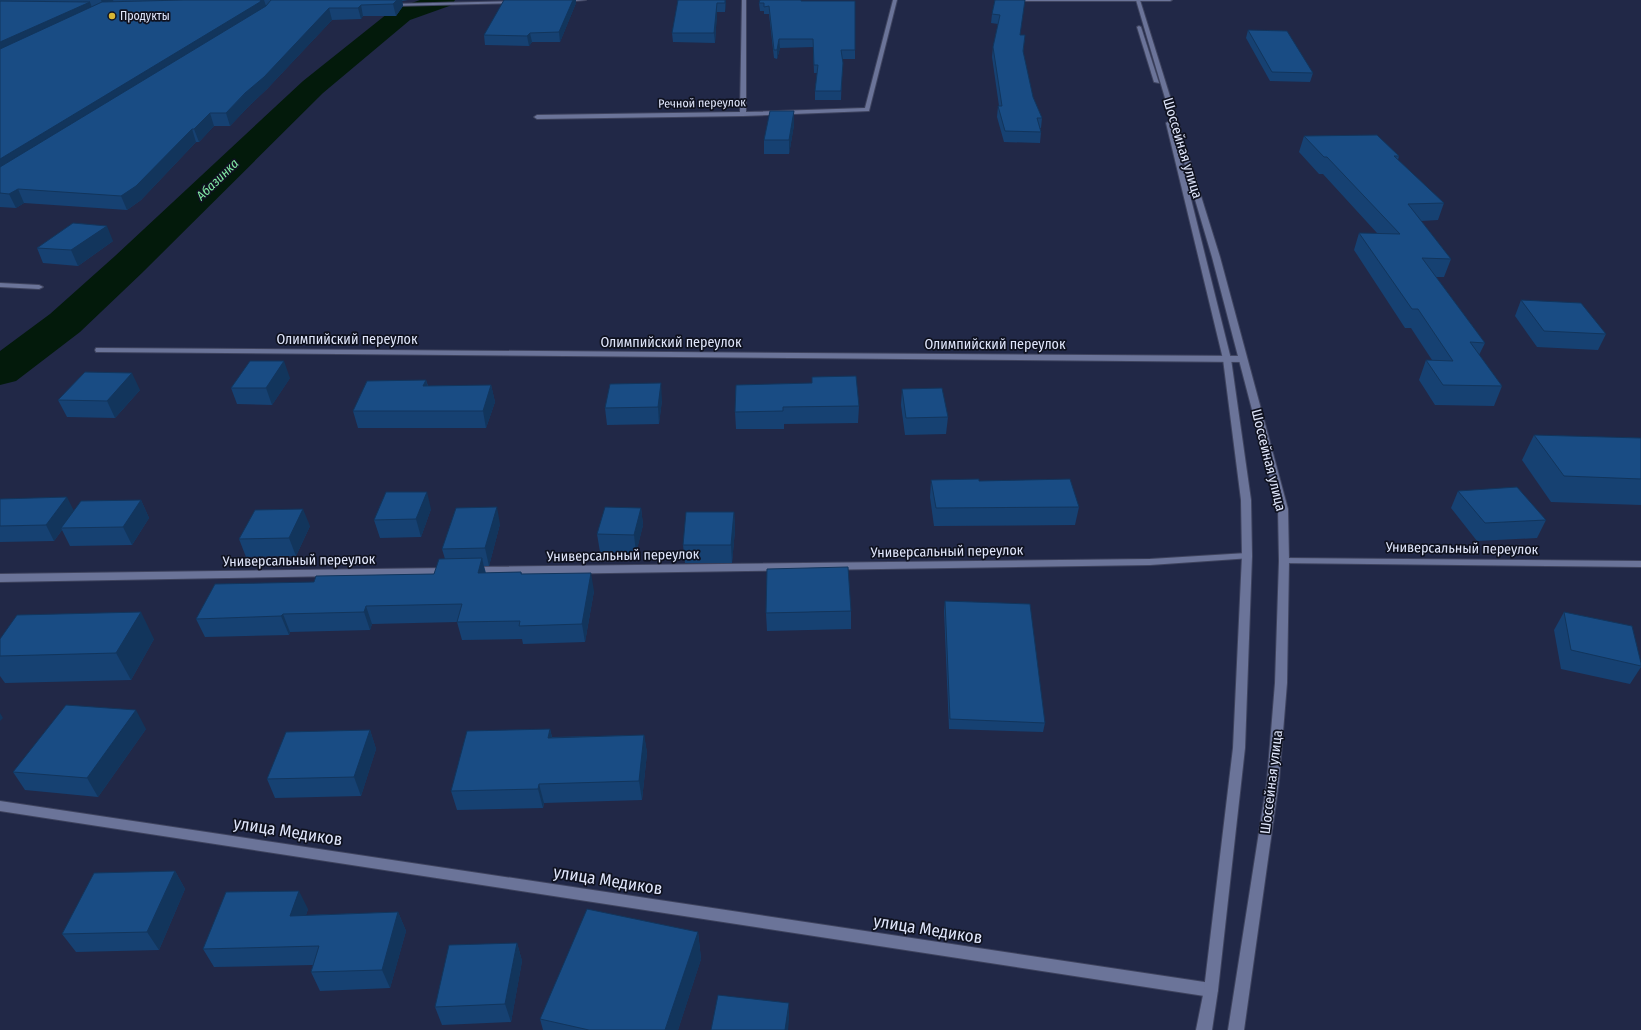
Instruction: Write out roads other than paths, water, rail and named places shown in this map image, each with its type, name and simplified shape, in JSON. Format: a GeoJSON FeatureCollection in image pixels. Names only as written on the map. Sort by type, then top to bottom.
{"type":"FeatureCollection","features":[{"type":"Feature","properties":{"kind":"street"},"geometry":{"type":"LineString","coordinates":[[561,1],[584,0]]}},
{"type":"Feature","properties":{"kind":"street"},"geometry":{"type":"LineString","coordinates":[[743,114],[744,0]]}},
{"type":"Feature","properties":{"kind":"street","name":"Речной переулок"},"geometry":{"type":"LineString","coordinates":[[537,117],[743,114],[867,110],[895,0]]}},
{"type":"Feature","properties":{"kind":"street"},"geometry":{"type":"LineString","coordinates":[[1017,0],[1170,0]]}},
{"type":"Feature","properties":{"kind":"street","name":"Шоссейная улица"},"geometry":{"type":"LineString","coordinates":[[1135,1],[1150,64],[1163,100],[1227,359],[1246,500],[1247,556],[1239,748],[1211,990],[1204,1030]]}},
{"type":"Feature","properties":{"kind":"street","name":"Шоссейная улица"},"geometry":{"type":"LineString","coordinates":[[1135,1],[1216,257],[1283,508],[1284,560],[1281,683],[1273,781],[1236,1030]]}},
{"type":"Feature","properties":{"kind":"street"},"geometry":{"type":"LineString","coordinates":[[380,5],[522,2]]}},
{"type":"Feature","properties":{"kind":"street"},"geometry":{"type":"LineString","coordinates":[[0,285],[39,287]]}},
{"type":"Feature","properties":{"kind":"street","name":"Олимпийский переулок"},"geometry":{"type":"LineString","coordinates":[[99,350],[1243,359]]}},
{"type":"Feature","properties":{"kind":"street","name":"Универсальный переулок"},"geometry":{"type":"LineString","coordinates":[[0,578],[1150,562],[1247,556]]}},
{"type":"Feature","properties":{"kind":"street","name":"Универсальный переулок"},"geometry":{"type":"LineString","coordinates":[[1284,560],[1641,564]]}},
{"type":"Feature","properties":{"kind":"street","name":"улица Медиков"},"geometry":{"type":"LineString","coordinates":[[0,806],[1211,990]]}},
{"type":"Feature","properties":{"kind":"waterway","name":"Абазинка"},"geometry":{"type":"LineString","coordinates":[[0,372],[65,323],[129,264],[313,87],[401,15],[443,0]]}},
{"type":"Feature","properties":{"kind":"place","name":"Продукты"},"geometry":{"type":"Point","coordinates":[112,16]}}]}
